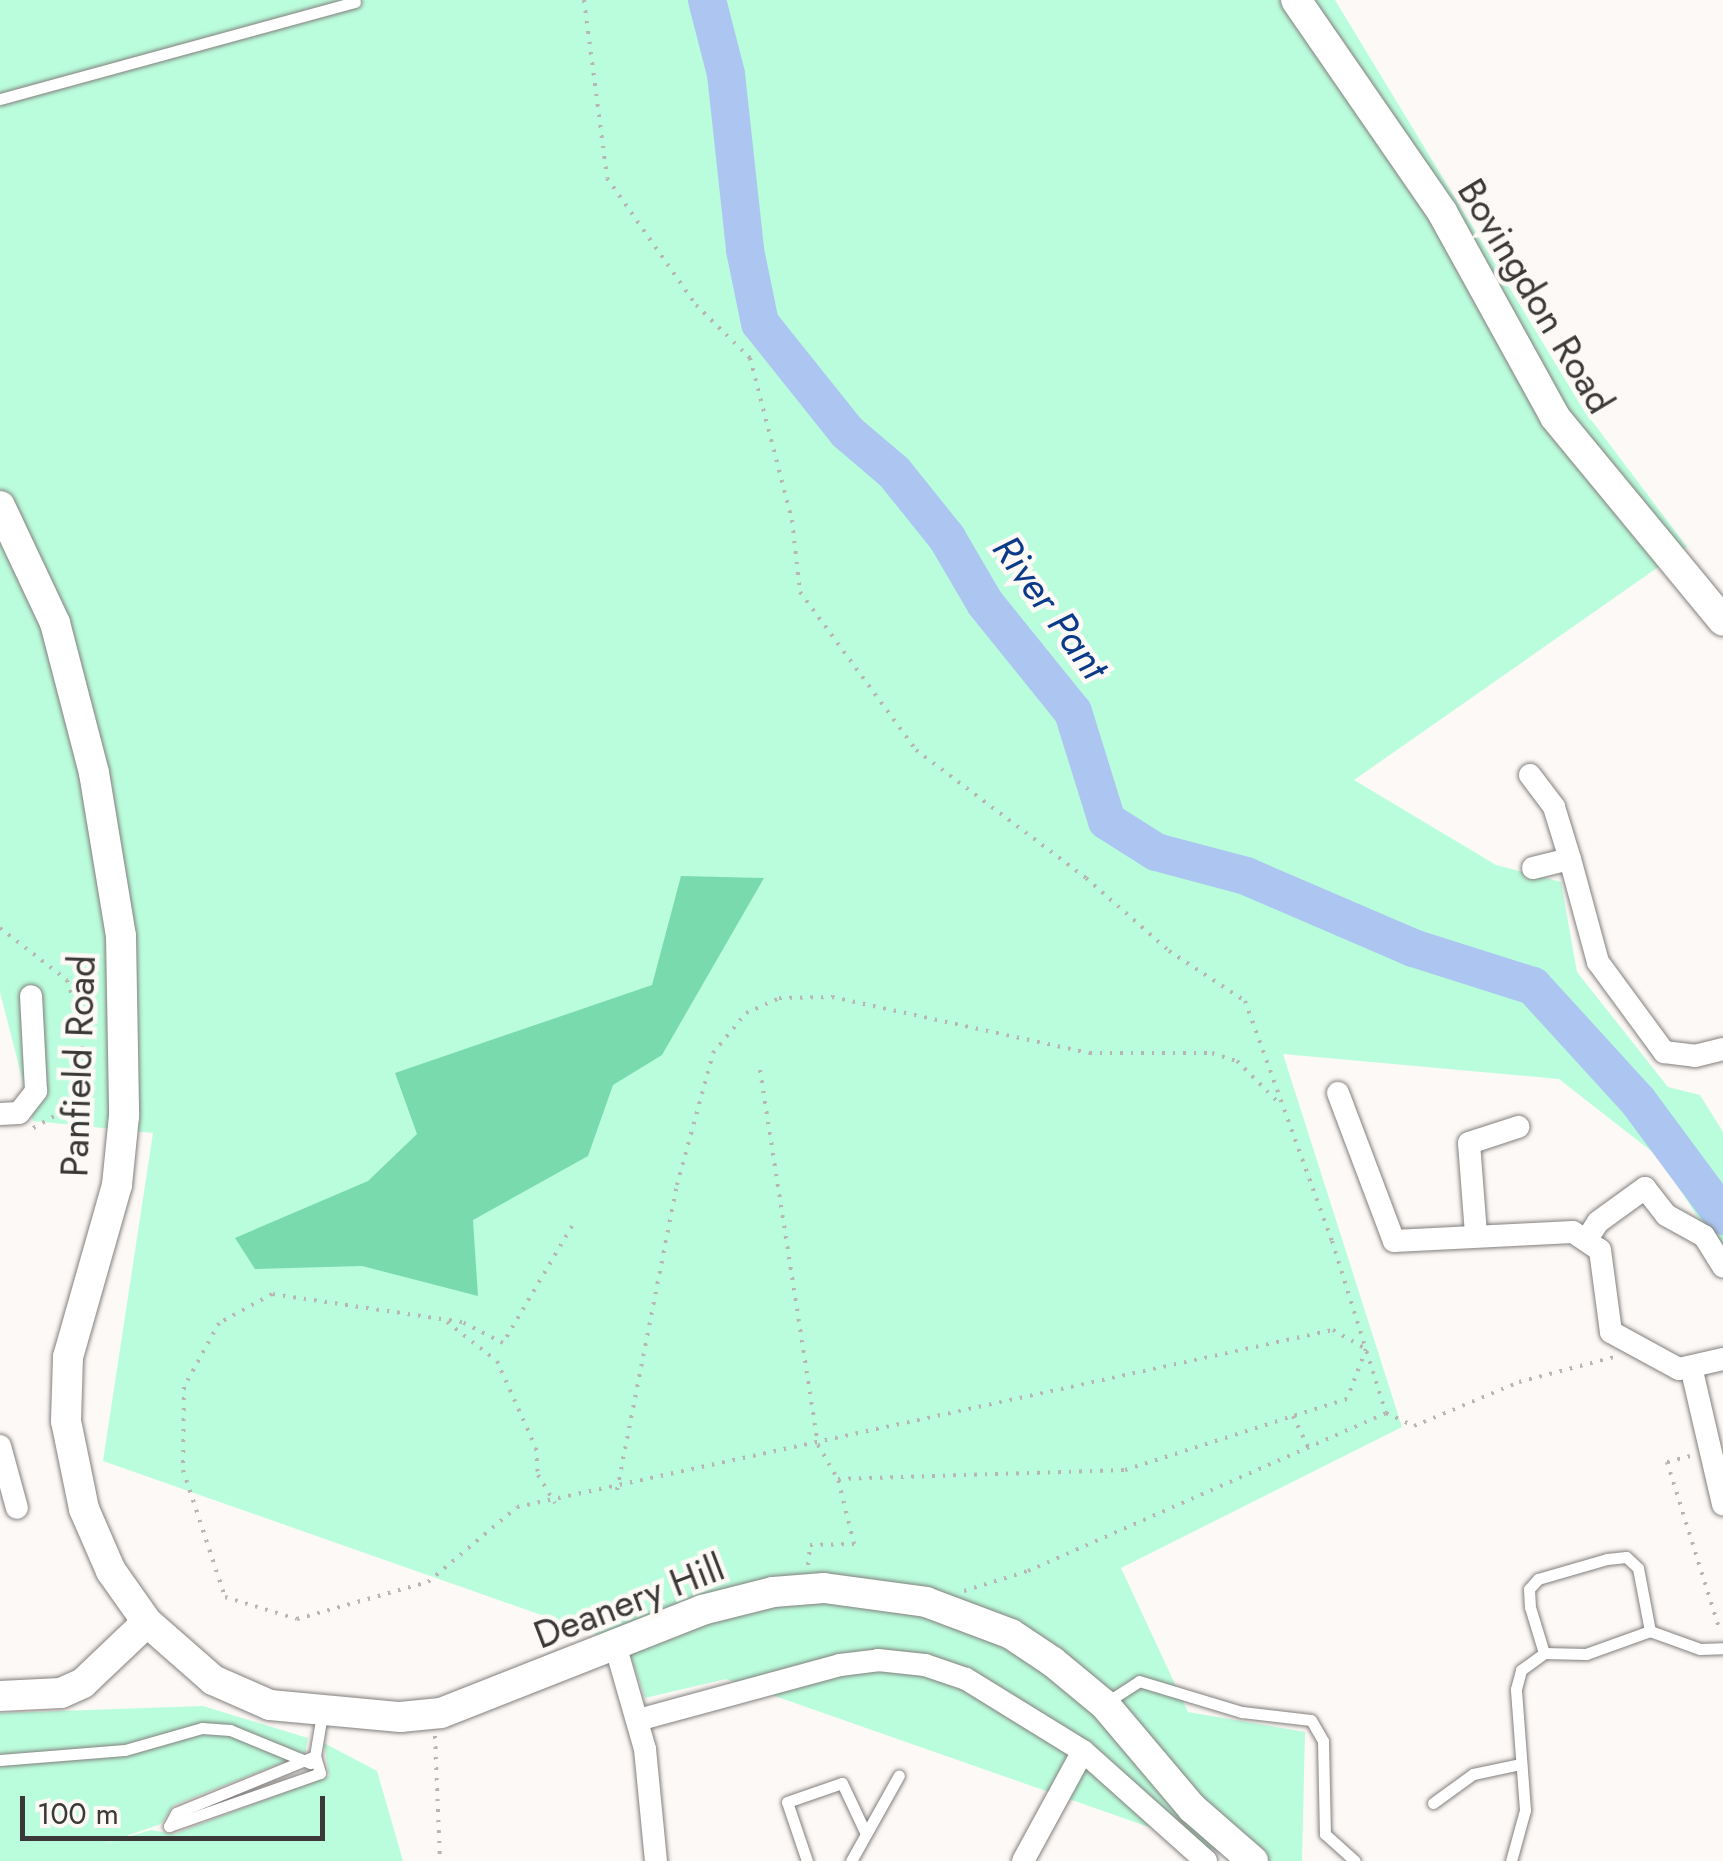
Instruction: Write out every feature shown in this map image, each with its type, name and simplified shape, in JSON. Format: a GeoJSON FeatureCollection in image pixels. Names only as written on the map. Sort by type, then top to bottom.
{"type":"FeatureCollection","features":[{"type":"Feature","properties":{"kind":"main road","name":"Bovingdon Road"},"geometry":{"type":"LineString","coordinates":[[1296,0],[1442,212],[1555,416],[1723,622]]}},
{"type":"Feature","properties":{"kind":"main road","name":"Panfield Road"},"geometry":{"type":"LineString","coordinates":[[0,506],[56,623],[94,774],[121,936],[124,1116],[118,1185],[68,1357],[66,1422],[84,1509],[111,1571],[147,1622]]}},
{"type":"Feature","properties":{"kind":"main road","name":"Deanery Hill"},"geometry":{"type":"LineString","coordinates":[[147,1622],[213,1680],[270,1705],[322,1714],[434,1714],[616,1648],[730,1601],[806,1589],[926,1602],[1010,1634],[1105,1705],[1192,1808],[1253,1861]]}},
{"type":"Feature","properties":{"kind":"main road"},"geometry":{"type":"LineString","coordinates":[[0,1696],[61,1694],[83,1683],[147,1622]]}},
{"type":"Feature","properties":{"kind":"street"},"geometry":{"type":"LineString","coordinates":[[1530,775],[1554,806],[1598,962],[1632,1013],[1664,1052],[1695,1056],[1723,1048]]}},
{"type":"Feature","properties":{"kind":"street"},"geometry":{"type":"LineString","coordinates":[[1533,868],[1570,859]]}},
{"type":"Feature","properties":{"kind":"street"},"geometry":{"type":"LineString","coordinates":[[0,1114],[19,1113],[36,1091],[31,996]]}},
{"type":"Feature","properties":{"kind":"street"},"geometry":{"type":"LineString","coordinates":[[1338,1093],[1394,1241],[1556,1228],[1587,1238],[1600,1250],[1611,1332],[1692,1371],[1723,1359]]}},
{"type":"Feature","properties":{"kind":"street"},"geometry":{"type":"LineString","coordinates":[[1476,1234],[1468,1144],[1518,1127]]}},
{"type":"Feature","properties":{"kind":"street"},"geometry":{"type":"LineString","coordinates":[[1587,1238],[1598,1222],[1645,1188],[1666,1215],[1704,1236],[1723,1266]]}},
{"type":"Feature","properties":{"kind":"street"},"geometry":{"type":"LineString","coordinates":[[1692,1371],[1723,1504]]}},
{"type":"Feature","properties":{"kind":"street"},"geometry":{"type":"LineString","coordinates":[[0,1446],[17,1508]]}},
{"type":"Feature","properties":{"kind":"street"},"geometry":{"type":"LineString","coordinates":[[616,1648],[638,1720],[656,1861]]}},
{"type":"Feature","properties":{"kind":"street"},"geometry":{"type":"LineString","coordinates":[[638,1720],[878,1660],[966,1679],[1083,1750],[1206,1861]]}},
{"type":"Feature","properties":{"kind":"street"},"geometry":{"type":"LineString","coordinates":[[1023,1861],[1083,1750]]}},
{"type":"Feature","properties":{"kind":"lane"},"geometry":{"type":"LineString","coordinates":[[0,98],[355,2]]}},
{"type":"Feature","properties":{"kind":"lane"},"geometry":{"type":"LineString","coordinates":[[1544,1653],[1529,1589],[1538,1579],[1607,1558],[1626,1557],[1638,1568],[1650,1631]]}},
{"type":"Feature","properties":{"kind":"lane"},"geometry":{"type":"LineString","coordinates":[[1511,1861],[1525,1810],[1516,1689],[1521,1670],[1544,1653],[1586,1654],[1650,1631],[1700,1649],[1723,1648]]}},
{"type":"Feature","properties":{"kind":"lane"},"geometry":{"type":"LineString","coordinates":[[1105,1705],[1139,1681],[1242,1712],[1312,1720],[1323,1742],[1325,1834],[1355,1861]]}},
{"type":"Feature","properties":{"kind":"lane"},"geometry":{"type":"LineString","coordinates":[[313,1759],[176,1814],[169,1826],[320,1773],[313,1759],[322,1714]]}},
{"type":"Feature","properties":{"kind":"lane"},"geometry":{"type":"LineString","coordinates":[[0,1760],[125,1750],[202,1728],[230,1730],[313,1759]]}},
{"type":"Feature","properties":{"kind":"lane"},"geometry":{"type":"LineString","coordinates":[[1433,1802],[1473,1774],[1521,1764]]}},
{"type":"Feature","properties":{"kind":"lane"},"geometry":{"type":"LineString","coordinates":[[851,1861],[900,1775]]}},
{"type":"Feature","properties":{"kind":"lane"},"geometry":{"type":"LineString","coordinates":[[808,1861],[787,1802],[842,1784],[866,1834]]}},
{"type":"Feature","properties":{"kind":"path"},"geometry":{"type":"LineString","coordinates":[[584,0],[606,178],[696,305],[750,358],[792,520],[800,592],[916,750],[1086,878],[1169,951],[1245,1001],[1386,1413],[1414,1426],[1519,1382],[1648,1353]]}},
{"type":"Feature","properties":{"kind":"path"},"geometry":{"type":"LineString","coordinates":[[616,1490],[682,1166],[713,1053],[746,1013],[779,998],[832,997],[1089,1053],[1212,1054],[1237,1061],[1281,1105]]}},
{"type":"Feature","properties":{"kind":"path"},"geometry":{"type":"LineString","coordinates":[[760,1070],[818,1445],[838,1479],[854,1544],[810,1546],[806,1589]]}},
{"type":"Feature","properties":{"kind":"path"},"geometry":{"type":"LineString","coordinates":[[572,1226],[503,1343],[443,1319],[272,1294],[219,1323],[184,1388],[184,1470],[226,1596],[296,1620],[428,1582],[517,1508],[616,1490],[1333,1330],[1366,1349]]}},
{"type":"Feature","properties":{"kind":"path"},"geometry":{"type":"LineString","coordinates":[[443,1319],[497,1361],[536,1448],[538,1475],[555,1503]]}},
{"type":"Feature","properties":{"kind":"path"},"geometry":{"type":"LineString","coordinates":[[838,1479],[1125,1470],[1347,1399],[1366,1349]]}},
{"type":"Feature","properties":{"kind":"path"},"geometry":{"type":"LineString","coordinates":[[926,1602],[1028,1571],[1386,1413]]}},
{"type":"Feature","properties":{"kind":"path"},"geometry":{"type":"LineString","coordinates":[[1293,1416],[1308,1448]]}},
{"type":"Feature","properties":{"kind":"path"},"geometry":{"type":"LineString","coordinates":[[1710,1451],[1667,1462],[1723,1640]]}},
{"type":"Feature","properties":{"kind":"path"},"geometry":{"type":"LineString","coordinates":[[434,1714],[440,1861]]}},
{"type":"Feature","properties":{"kind":"green space"},"geometry":{"type":"Polygon","coordinates":[[[0,0],[1335,0],[1583,409],[1687,547],[1354,780],[1496,865],[1561,882],[1577,972],[1668,1087],[1700,1095],[1723,1132],[1723,1257],[1660,1158],[1559,1079],[1283,1054],[1402,1427],[1121,1568],[1188,1712],[1305,1732],[1302,1861],[1246,1861],[726,1679],[645,1698],[630,1654],[638,1649],[103,1461],[153,1133],[33,1121],[0,992],[0,0]]]}},
{"type":"Feature","properties":{"kind":"green space"},"geometry":{"type":"Polygon","coordinates":[[[681,876],[764,878],[662,1055],[613,1085],[588,1156],[473,1220],[478,1296],[362,1266],[255,1269],[235,1238],[368,1181],[417,1134],[395,1073],[652,985],[681,876]]]}},
{"type":"Feature","properties":{"kind":"green space"},"geometry":{"type":"Polygon","coordinates":[[[203,1706],[308,1738],[305,1754],[174,1805],[161,1824],[103,1844],[151,1830],[174,1834],[329,1776],[324,1743],[377,1771],[403,1861],[0,1861],[0,1713],[203,1706]]]}},
{"type":"Feature","properties":{"kind":"waterway","name":"River Pant"},"geometry":{"type":"LineString","coordinates":[[707,0],[726,74],[745,250],[760,323],[847,432],[894,472],[947,538],[985,603],[1073,712],[1107,821],[1156,852],[1246,876],[1413,948],[1533,986],[1638,1101],[1723,1216]]}}]}
